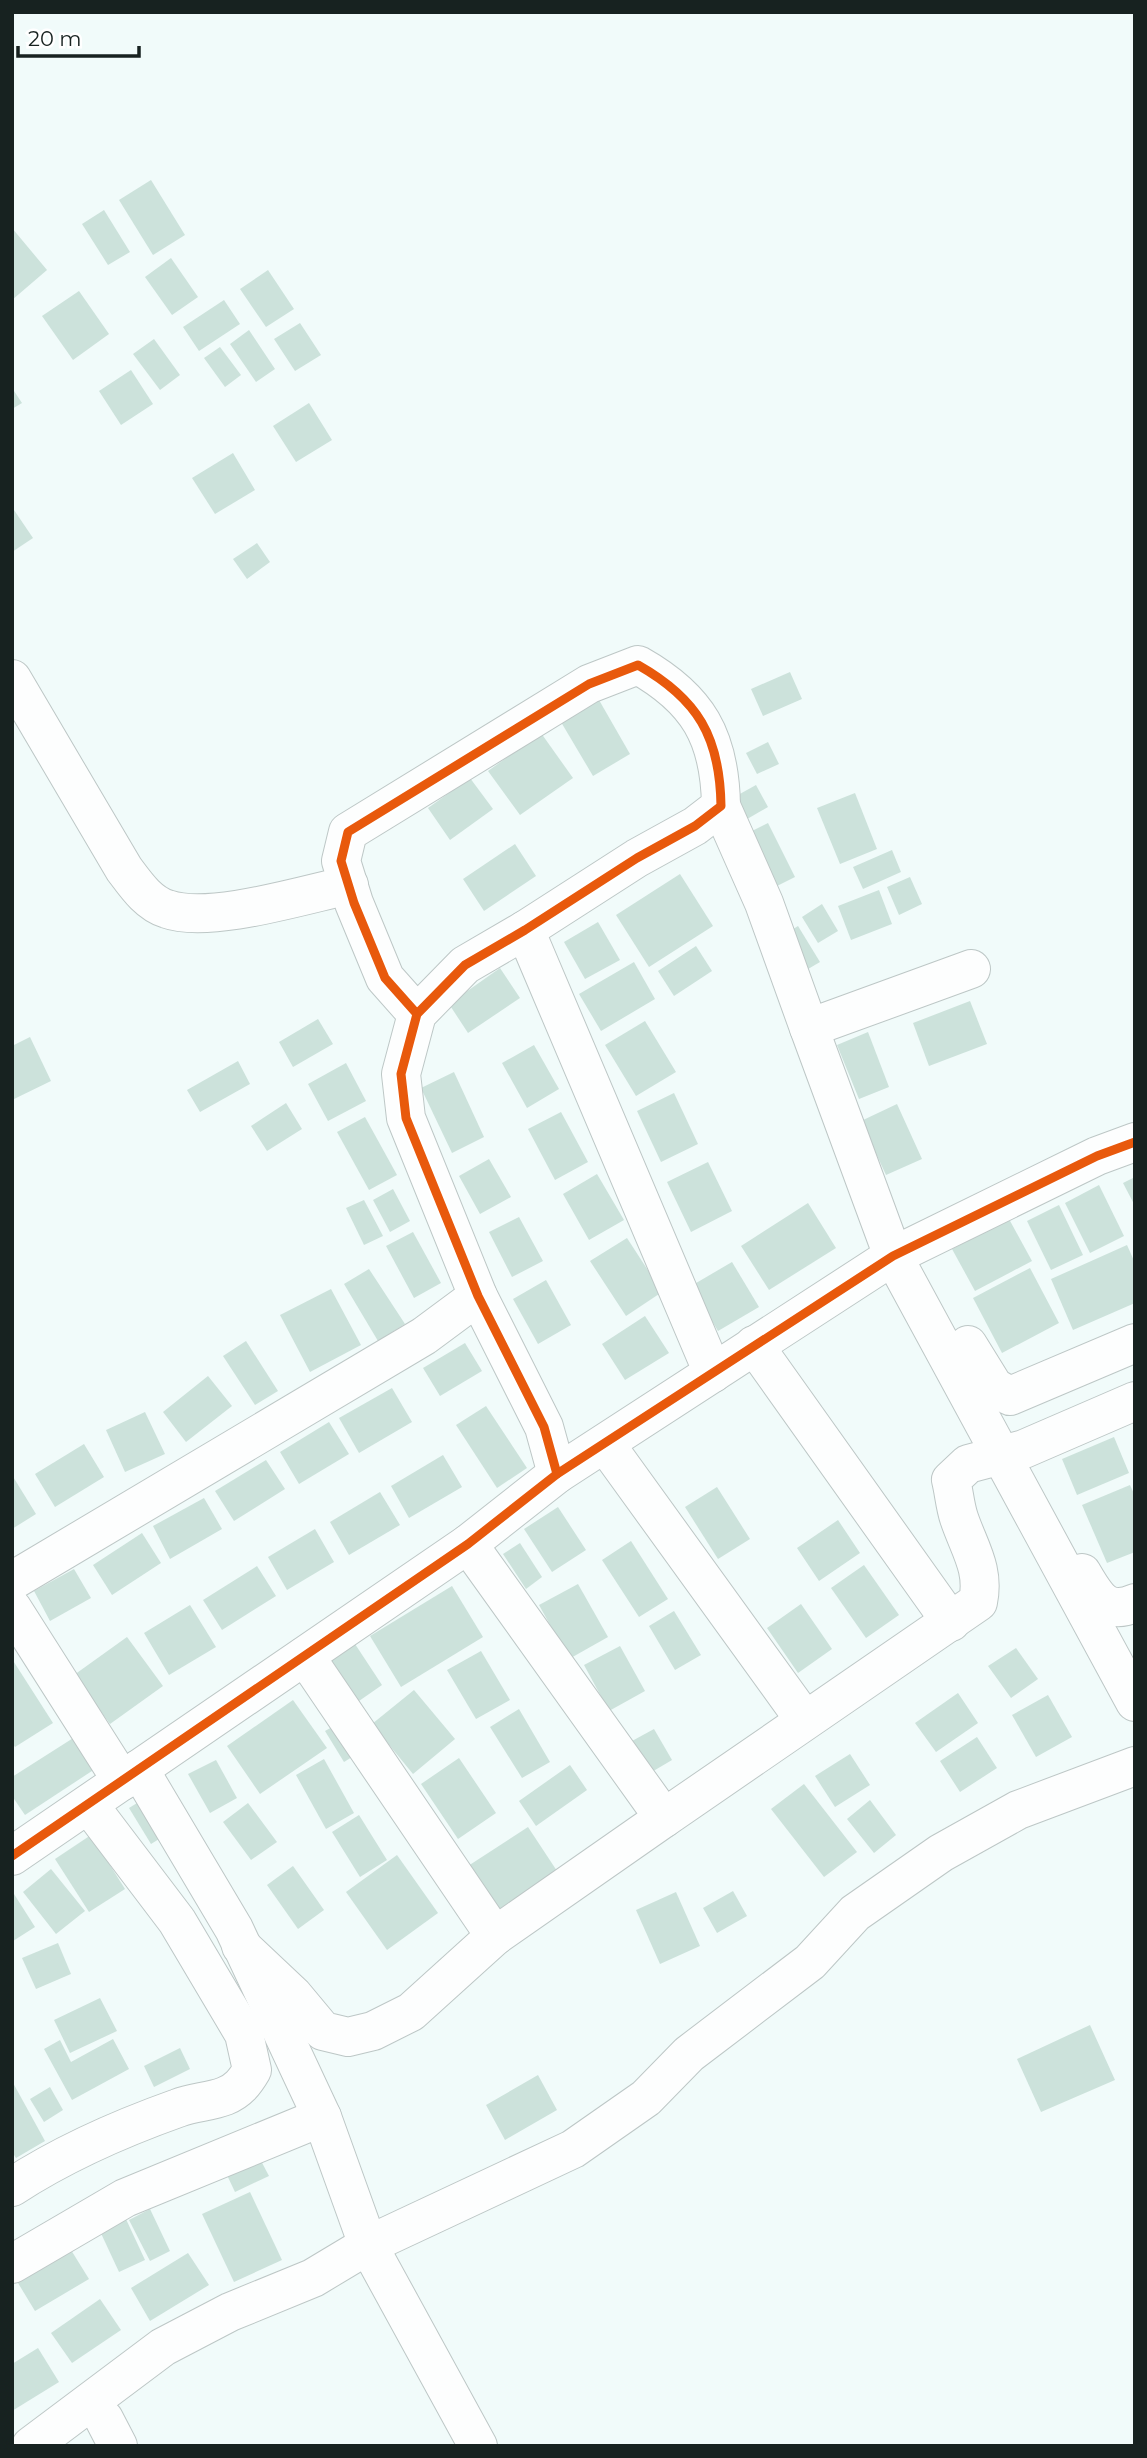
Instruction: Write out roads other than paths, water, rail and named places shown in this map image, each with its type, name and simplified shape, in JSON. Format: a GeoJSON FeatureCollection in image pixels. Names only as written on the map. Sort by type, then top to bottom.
{"type":"FeatureCollection","features":[{"type":"Feature","properties":{"kind":"street"},"geometry":{"type":"LineString","coordinates":[[417,1014],[385,978],[349,885],[341,861],[348,832],[589,684],[638,665],[670,683],[706,725],[720,772],[721,806],[764,903],[808,1028],[902,1251],[1124,1654],[1135,1702]]}},
{"type":"Feature","properties":{"kind":"street"},"geometry":{"type":"LineString","coordinates":[[12,679],[124,869],[141,892],[164,909],[184,914],[216,912],[349,885]]}},
{"type":"Feature","properties":{"kind":"street"},"geometry":{"type":"LineString","coordinates":[[557,1474],[544,1427],[478,1296],[407,1118],[401,1074],[417,1014],[465,965],[526,930],[637,858],[695,826],[721,806]]}},
{"type":"Feature","properties":{"kind":"street"},"geometry":{"type":"LineString","coordinates":[[526,930],[713,1373]]}},
{"type":"Feature","properties":{"kind":"street"},"geometry":{"type":"LineString","coordinates":[[808,1028],[971,969]]}},
{"type":"Feature","properties":{"kind":"street"},"geometry":{"type":"LineString","coordinates":[[12,1856],[468,1544],[557,1474],[606,1445],[754,1345],[902,1251],[1097,1156],[1135,1142]]}},
{"type":"Feature","properties":{"kind":"street"},"geometry":{"type":"LineString","coordinates":[[902,1251],[994,1387],[1010,1396],[1135,1343]]}},
{"type":"Feature","properties":{"kind":"street"},"geometry":{"type":"LineString","coordinates":[[12,1581],[424,1336],[478,1296]]}},
{"type":"Feature","properties":{"kind":"street"},"geometry":{"type":"LineString","coordinates":[[754,1345],[951,1622]]}},
{"type":"Feature","properties":{"kind":"street"},"geometry":{"type":"LineString","coordinates":[[241,1946],[293,1995],[323,2031],[348,2037],[373,2031],[411,2012],[495,1936],[804,1719],[978,1602],[982,1585],[979,1566],[958,1516],[951,1480],[968,1464],[1012,1452],[1135,1401]]}},
{"type":"Feature","properties":{"kind":"street"},"geometry":{"type":"LineString","coordinates":[[606,1445],[804,1719]]}},
{"type":"Feature","properties":{"kind":"street"},"geometry":{"type":"LineString","coordinates":[[1012,1452],[1084,1576],[1112,1609],[1120,1610],[1135,1603]]}},
{"type":"Feature","properties":{"kind":"street"},"geometry":{"type":"LineString","coordinates":[[468,1544],[664,1818]]}},
{"type":"Feature","properties":{"kind":"street"},"geometry":{"type":"LineString","coordinates":[[12,1608],[234,1929],[322,2117],[368,2245],[478,2446]]}},
{"type":"Feature","properties":{"kind":"street"},"geometry":{"type":"LineString","coordinates":[[305,1656],[495,1936]]}},
{"type":"Feature","properties":{"kind":"street"},"geometry":{"type":"LineString","coordinates":[[31,2446],[163,2347],[230,2312],[313,2278],[368,2245],[573,2149],[646,2098],[690,2054],[810,1962],[855,1913],[941,1853],[1018,1810],[1135,1766]]}},
{"type":"Feature","properties":{"kind":"street"},"geometry":{"type":"LineString","coordinates":[[12,2188],[54,2160],[111,2133],[182,2106],[225,2096],[238,2089],[252,2070],[244,2034],[177,1922],[89,1805]]}},
{"type":"Feature","properties":{"kind":"street"},"geometry":{"type":"LineString","coordinates":[[12,2264],[125,2198],[322,2117]]}}]}
